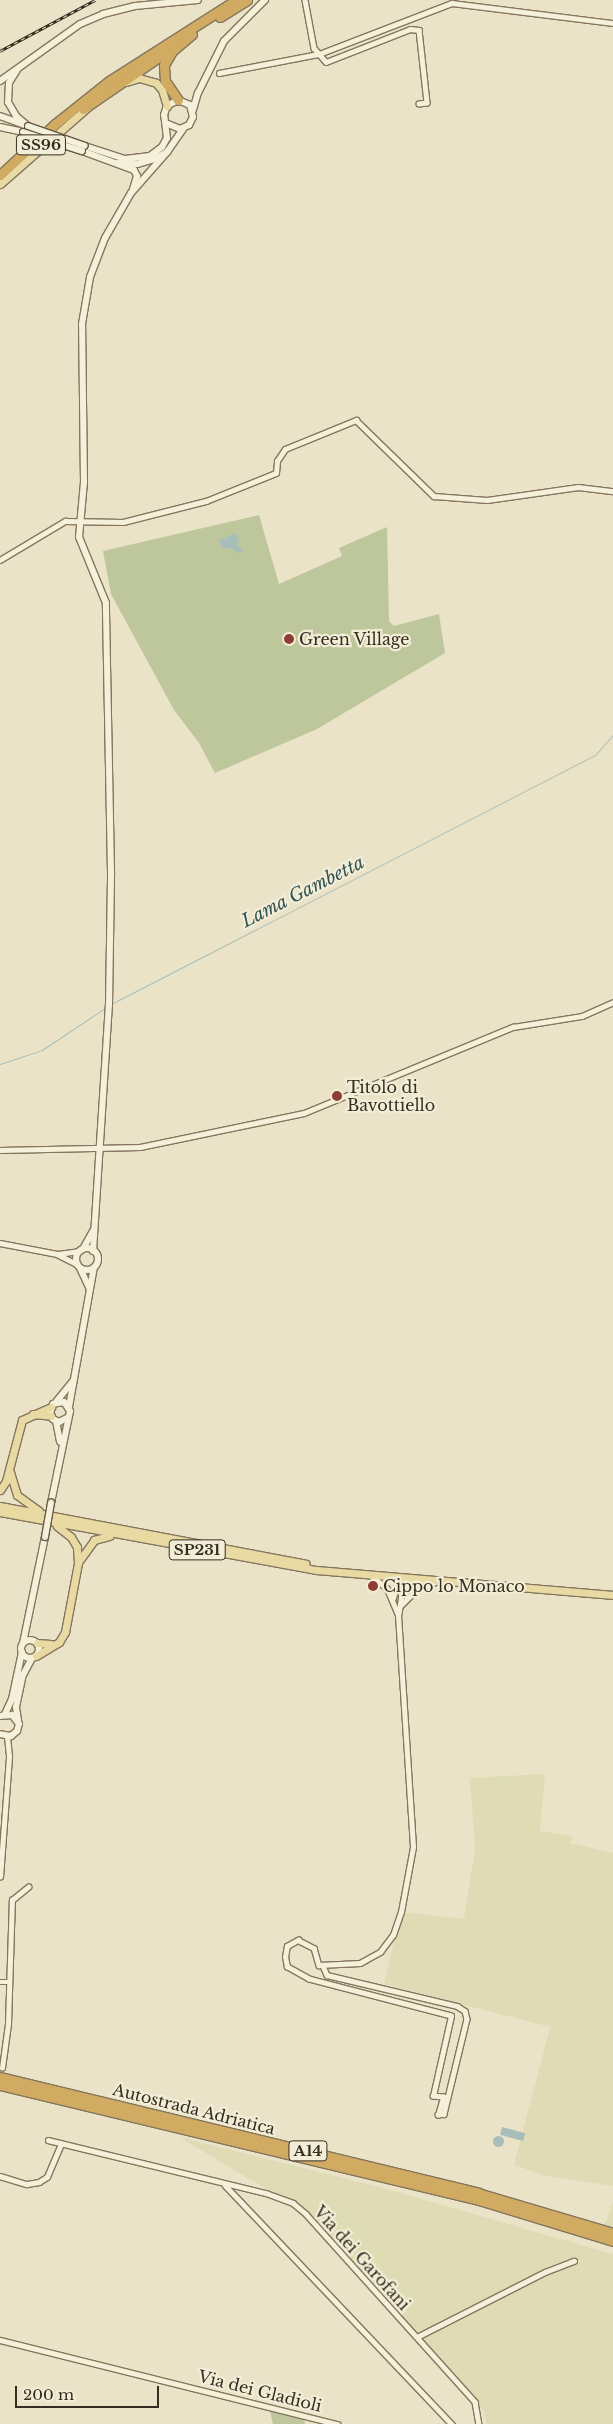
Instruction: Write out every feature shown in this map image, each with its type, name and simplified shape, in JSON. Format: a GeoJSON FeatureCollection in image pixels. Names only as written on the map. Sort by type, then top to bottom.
{"type":"FeatureCollection","features":[{"type":"Feature","properties":{"kind":"highway"},"geometry":{"type":"LineString","coordinates":[[0,175],[95,92],[236,0]]}},
{"type":"Feature","properties":{"kind":"highway"},"geometry":{"type":"LineString","coordinates":[[84,109],[192,34],[247,0]]}},
{"type":"Feature","properties":{"kind":"highway"},"geometry":{"type":"LineString","coordinates":[[181,100],[165,81],[164,65],[172,51],[192,34]]}},
{"type":"Feature","properties":{"kind":"highway","name":"Autostrada Adriatica"},"geometry":{"type":"LineString","coordinates":[[1,2072],[478,2193],[613,2233]]}},
{"type":"Feature","properties":{"kind":"highway","name":"Autostrada Adriatica"},"geometry":{"type":"LineString","coordinates":[[0,2085],[479,2200],[613,2241]]}},
{"type":"Feature","properties":{"kind":"main road"},"geometry":{"type":"LineString","coordinates":[[0,81],[80,24],[103,14],[135,6],[198,0]]}},
{"type":"Feature","properties":{"kind":"main road"},"geometry":{"type":"LineString","coordinates":[[18,1720],[2,1715],[12,1699],[23,1643],[31,1620],[97,1257],[93,1251],[111,956],[106,603],[81,547],[80,521],[84,482],[83,308],[98,251],[131,193],[167,152],[183,129],[191,123],[198,93],[224,41],[265,0]]}},
{"type":"Feature","properties":{"kind":"main road"},"geometry":{"type":"LineString","coordinates":[[19,67],[9,83],[7,96],[12,111],[28,126]]}},
{"type":"Feature","properties":{"kind":"main road"},"geometry":{"type":"LineString","coordinates":[[0,127],[124,159],[142,159],[162,148],[167,138],[168,124],[164,115],[166,106],[162,90],[156,83],[139,78],[122,84],[84,109]]}},
{"type":"Feature","properties":{"kind":"main road"},"geometry":{"type":"LineString","coordinates":[[166,106],[198,93]]}},
{"type":"Feature","properties":{"kind":"main road"},"geometry":{"type":"LineString","coordinates":[[181,100],[193,110]]}},
{"type":"Feature","properties":{"kind":"main road","name":"SS96"},"geometry":{"type":"LineString","coordinates":[[0,184],[84,109]]}},
{"type":"Feature","properties":{"kind":"main road"},"geometry":{"type":"LineString","coordinates":[[0,116],[118,163],[136,173],[131,193]]}},
{"type":"Feature","properties":{"kind":"main road"},"geometry":{"type":"LineString","coordinates":[[168,124],[183,129]]}},
{"type":"Feature","properties":{"kind":"main road"},"geometry":{"type":"LineString","coordinates":[[118,163],[146,162],[167,152]]}},
{"type":"Feature","properties":{"kind":"main road"},"geometry":{"type":"LineString","coordinates":[[90,1290],[79,1266],[82,1250],[94,1230]]}},
{"type":"Feature","properties":{"kind":"main road"},"geometry":{"type":"LineString","coordinates":[[82,1250],[93,1251]]}},
{"type":"Feature","properties":{"kind":"main road"},"geometry":{"type":"LineString","coordinates":[[79,1266],[89,1270],[94,1267]]}},
{"type":"Feature","properties":{"kind":"main road"},"geometry":{"type":"LineString","coordinates":[[61,1447],[53,1419],[53,1404],[74,1379]]}},
{"type":"Feature","properties":{"kind":"main road"},"geometry":{"type":"LineString","coordinates":[[0,1490],[9,1468],[18,1427],[31,1414],[53,1404],[62,1401],[69,1406]]}},
{"type":"Feature","properties":{"kind":"main road"},"geometry":{"type":"LineString","coordinates":[[31,1414],[53,1419],[67,1418]]}},
{"type":"Feature","properties":{"kind":"main road"},"geometry":{"type":"LineString","coordinates":[[9,1468],[17,1495],[40,1517],[58,1526],[71,1537],[77,1547],[78,1563],[66,1632],[54,1644],[34,1657],[26,1657],[22,1652]]}},
{"type":"Feature","properties":{"kind":"main road","name":"SP231"},"geometry":{"type":"LineString","coordinates":[[0,1506],[124,1536],[263,1562],[398,1579],[613,1595]]}},
{"type":"Feature","properties":{"kind":"main road","name":"SP231"},"geometry":{"type":"LineString","coordinates":[[0,1512],[40,1517],[358,1574]]}},
{"type":"Feature","properties":{"kind":"main road"},"geometry":{"type":"LineString","coordinates":[[78,1563],[94,1540],[104,1536],[124,1536]]}},
{"type":"Feature","properties":{"kind":"main road"},"geometry":{"type":"LineString","coordinates":[[0,1734],[7,1736],[17,1731],[16,1707],[23,1675],[39,1648],[34,1642],[31,1620]]}},
{"type":"Feature","properties":{"kind":"main road"},"geometry":{"type":"LineString","coordinates":[[23,1643],[54,1644]]}},
{"type":"Feature","properties":{"kind":"street"},"geometry":{"type":"LineString","coordinates":[[305,0],[314,48],[328,62],[364,46],[410,30],[418,30],[427,103],[419,104]]}},
{"type":"Feature","properties":{"kind":"street"},"geometry":{"type":"LineString","coordinates":[[219,73],[319,54],[452,3],[613,23]]}},
{"type":"Feature","properties":{"kind":"street"},"geometry":{"type":"LineString","coordinates":[[0,560],[65,521],[123,522],[206,501],[276,473],[277,461],[285,449],[356,420],[434,496],[487,500],[578,488],[613,491]]}},
{"type":"Feature","properties":{"kind":"street"},"geometry":{"type":"LineString","coordinates":[[0,1150],[140,1147],[304,1113],[513,1027],[582,1016],[613,1002]]}},
{"type":"Feature","properties":{"kind":"street"},"geometry":{"type":"LineString","coordinates":[[0,1243],[57,1254],[79,1266]]}},
{"type":"Feature","properties":{"kind":"street"},"geometry":{"type":"LineString","coordinates":[[57,1254],[82,1250]]}},
{"type":"Feature","properties":{"kind":"street"},"geometry":{"type":"LineString","coordinates":[[323,1966],[327,1975],[457,2006],[465,2011],[467,2019],[444,2114],[438,2115],[443,2097],[432,2096],[451,2016],[297,1974],[287,1967],[284,1957],[287,1946],[298,1940],[308,1942],[314,1948],[318,1965],[360,1962],[380,1952],[394,1935],[401,1912],[413,1847],[398,1615],[393,1599],[370,1575]]}},
{"type":"Feature","properties":{"kind":"street"},"geometry":{"type":"LineString","coordinates":[[393,1599],[398,1579]]}},
{"type":"Feature","properties":{"kind":"street"},"geometry":{"type":"LineString","coordinates":[[398,1579],[401,1605],[398,1615]]}},
{"type":"Feature","properties":{"kind":"street"},"geometry":{"type":"LineString","coordinates":[[401,1605],[416,1590],[436,1582]]}},
{"type":"Feature","properties":{"kind":"street"},"geometry":{"type":"LineString","coordinates":[[0,1877],[9,1756],[7,1736]]}},
{"type":"Feature","properties":{"kind":"street"},"geometry":{"type":"LineString","coordinates":[[1,2072],[8,2024],[12,1900],[28,1887]]}},
{"type":"Feature","properties":{"kind":"street"},"geometry":{"type":"LineString","coordinates":[[0,1982],[8,1982]]}},
{"type":"Feature","properties":{"kind":"street","name":"Via dei Garofani"},"geometry":{"type":"LineString","coordinates":[[48,2140],[266,2193],[292,2203],[306,2214],[475,2402],[479,2424]]}},
{"type":"Feature","properties":{"kind":"street"},"geometry":{"type":"LineString","coordinates":[[0,2176],[27,2184],[47,2178],[61,2144]]}},
{"type":"Feature","properties":{"kind":"street"},"geometry":{"type":"LineString","coordinates":[[224,2184],[452,2424]]}},
{"type":"Feature","properties":{"kind":"street"},"geometry":{"type":"LineString","coordinates":[[417,2337],[545,2272],[574,2261]]}},
{"type":"Feature","properties":{"kind":"street","name":"Via dei Gladioli"},"geometry":{"type":"LineString","coordinates":[[0,2340],[338,2424]]}},
{"type":"Feature","properties":{"kind":"shaded area"},"geometry":{"type":"Polygon","coordinates":[[[545,1774],[540,1831],[573,1836],[570,1843],[613,1853],[613,2186],[547,2176],[514,2165],[550,2027],[384,1984],[401,1912],[464,1919],[475,1849],[470,1778],[545,1774]]]}},
{"type":"Feature","properties":{"kind":"shaded area"},"geometry":{"type":"Polygon","coordinates":[[[179,2137],[379,2187],[613,2254],[613,2424],[486,2424],[484,2411],[303,2211],[179,2137]]]}},
{"type":"Feature","properties":{"kind":"shaded area"},"geometry":{"type":"Polygon","coordinates":[[[613,2201],[613,2228],[605,2225],[613,2201]]]}},
{"type":"Feature","properties":{"kind":"green space","name":"Green Village"},"geometry":{"type":"Polygon","coordinates":[[[259,515],[279,584],[342,556],[339,548],[387,527],[389,621],[394,626],[439,614],[445,653],[317,729],[215,773],[199,743],[174,710],[111,594],[103,551],[259,515]]]}},
{"type":"Feature","properties":{"kind":"green space"},"geometry":{"type":"Polygon","coordinates":[[[270,2411],[304,2419],[305,2424],[273,2424],[270,2411]]]}},
{"type":"Feature","properties":{"kind":"water"},"geometry":{"type":"Polygon","coordinates":[[[236,533],[239,542],[236,544],[243,551],[236,553],[232,548],[222,548],[219,540],[236,533]]]}},
{"type":"Feature","properties":{"kind":"water"},"geometry":{"type":"Polygon","coordinates":[[[502,2127],[525,2133],[523,2141],[500,2135],[502,2127]]]}},
{"type":"Feature","properties":{"kind":"water"},"geometry":{"type":"Polygon","coordinates":[[[498,2135],[504,2141],[498,2147],[492,2141],[498,2135]]]}},
{"type":"Feature","properties":{"kind":"waterway","name":"Lama Gambetta"},"geometry":{"type":"LineString","coordinates":[[111,1004],[595,755],[613,735]]}},
{"type":"Feature","properties":{"kind":"waterway","name":"Lama Gambetta"},"geometry":{"type":"LineString","coordinates":[[0,1064],[42,1050],[105,1008]]}},
{"type":"Feature","properties":{"kind":"railway"},"geometry":{"type":"LineString","coordinates":[[0,51],[95,0]]}},
{"type":"Feature","properties":{"kind":"place","name":"Green Village"},"geometry":{"type":"Point","coordinates":[289,639]}},
{"type":"Feature","properties":{"kind":"place","name":"Titolo di Bavottiello"},"geometry":{"type":"Point","coordinates":[337,1096]}},
{"type":"Feature","properties":{"kind":"place","name":"Cippo lo Monaco"},"geometry":{"type":"Point","coordinates":[373,1586]}}]}
